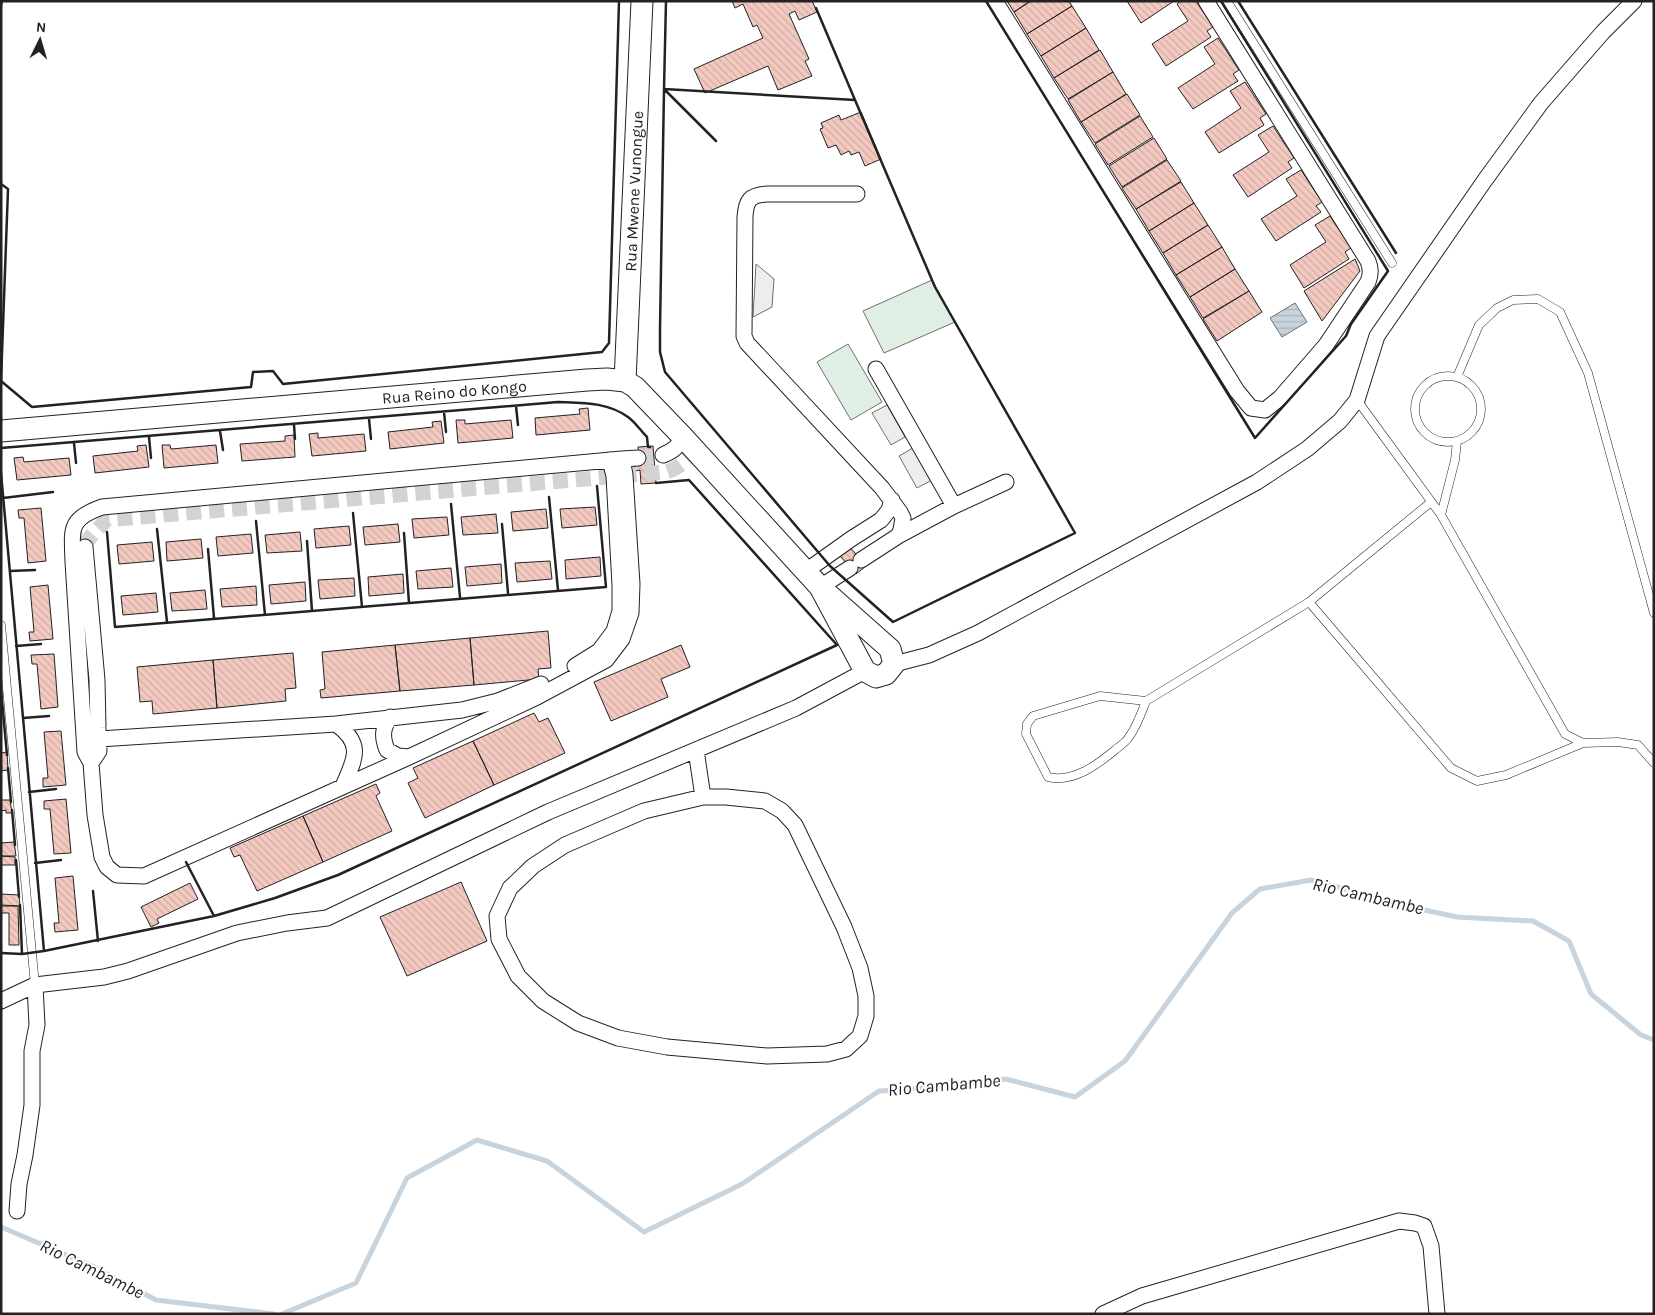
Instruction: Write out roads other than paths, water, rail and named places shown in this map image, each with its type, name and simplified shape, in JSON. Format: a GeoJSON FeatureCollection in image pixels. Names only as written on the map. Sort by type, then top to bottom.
{"type":"FeatureCollection","features":[{"type":"Feature","properties":{"kind":"street","name":"Rua Mwene Vunongue"},"geometry":{"type":"LineString","coordinates":[[625,381],[642,1]]}},
{"type":"Feature","properties":{"kind":"street"},"geometry":{"type":"LineString","coordinates":[[995,1],[1237,391],[1252,408],[1265,410],[1280,398],[1326,345],[1368,282],[1370,268],[1368,261],[1206,1]]}},
{"type":"Feature","properties":{"kind":"street"},"geometry":{"type":"LineString","coordinates":[[820,587],[865,671],[876,677],[886,674],[894,664],[929,655],[978,633],[1257,482],[1307,450],[1340,421],[1357,400],[1377,336],[1541,103],[1603,32],[1634,1]]}},
{"type":"Feature","properties":{"kind":"street"},"geometry":{"type":"LineString","coordinates":[[857,194],[757,194],[750,198],[745,218],[744,336],[747,343],[892,500],[903,518],[898,536]]}},
{"type":"Feature","properties":{"kind":"street"},"geometry":{"type":"LineString","coordinates":[[876,369],[954,506]]}},
{"type":"Feature","properties":{"kind":"street","name":"Rua Reino do Kongo"},"geometry":{"type":"LineString","coordinates":[[1,431],[587,380],[607,379],[625,381]]}},
{"type":"Feature","properties":{"kind":"street"},"geometry":{"type":"LineString","coordinates":[[625,381],[635,387],[683,437],[820,587],[890,649],[894,664]]}},
{"type":"Feature","properties":{"kind":"street"},"geometry":{"type":"LineString","coordinates":[[663,455],[674,451],[680,445],[683,437]]}},
{"type":"Feature","properties":{"kind":"street"},"geometry":{"type":"LineString","coordinates":[[616,460],[625,475],[632,584],[631,613],[622,639],[606,660],[570,681],[409,757],[144,876],[118,876],[107,867],[102,857],[95,815],[91,763],[85,752],[72,549],[72,535],[75,523],[85,513],[102,507],[616,460],[638,458]]}},
{"type":"Feature","properties":{"kind":"street"},"geometry":{"type":"LineString","coordinates":[[98,739],[336,724],[462,710],[498,702],[531,689],[575,666],[599,651],[614,631],[620,611],[614,476],[616,460]]}},
{"type":"Feature","properties":{"kind":"street"},"geometry":{"type":"LineString","coordinates":[[820,587],[898,536],[954,506],[1006,482]]}},
{"type":"Feature","properties":{"kind":"street"},"geometry":{"type":"LineString","coordinates":[[806,571],[882,520],[889,510],[892,500]]}},
{"type":"Feature","properties":{"kind":"street"},"geometry":{"type":"LineString","coordinates":[[851,539],[857,541],[859,561]]}},
{"type":"Feature","properties":{"kind":"street"},"geometry":{"type":"LineString","coordinates":[[85,547],[97,680],[98,751],[91,763]]}},
{"type":"Feature","properties":{"kind":"street"},"geometry":{"type":"LineString","coordinates":[[1,1000],[35,985],[120,973],[237,933],[287,923],[327,918],[548,812],[796,708],[865,671]]}},
{"type":"Feature","properties":{"kind":"street"},"geometry":{"type":"LineString","coordinates":[[390,717],[384,726],[383,732],[387,750],[398,756],[409,757]]}},
{"type":"Feature","properties":{"kind":"street"},"geometry":{"type":"LineString","coordinates":[[336,724],[352,738],[355,751],[354,760],[343,786]]}},
{"type":"Feature","properties":{"kind":"street"},"geometry":{"type":"LineString","coordinates":[[696,750],[703,797]]}},
{"type":"Feature","properties":{"kind":"street"},"geometry":{"type":"LineString","coordinates":[[703,797],[765,801],[782,811],[795,825],[844,927],[860,968],[866,996],[866,1016],[860,1036],[846,1049],[827,1054],[767,1056],[667,1047],[618,1038],[578,1023],[543,1001],[518,976],[499,939],[497,916],[510,888],[533,866],[565,845],[644,811],[703,797]]}},
{"type":"Feature","properties":{"kind":"street"},"geometry":{"type":"LineString","coordinates":[[17,1211],[19,1184],[32,1105],[32,1051],[37,1025],[35,985]]}},
{"type":"Feature","properties":{"kind":"street"},"geometry":{"type":"LineString","coordinates":[[1103,1314],[1142,1296],[1399,1221],[1424,1226],[1430,1246],[1437,1314]]}},
{"type":"Feature","properties":{"kind":"lane"},"geometry":{"type":"LineString","coordinates":[[1226,1],[1392,264]]}},
{"type":"Feature","properties":{"kind":"lane"},"geometry":{"type":"LineString","coordinates":[[1457,377],[1479,325],[1497,308],[1513,300],[1538,299],[1560,312],[1588,373],[1654,612]]}},
{"type":"Feature","properties":{"kind":"lane"},"geometry":{"type":"LineString","coordinates":[[1446,376],[1457,377],[1466,381],[1479,396],[1482,407],[1481,417],[1476,428],[1468,436],[1457,441],[1446,442],[1435,439],[1425,432],[1418,423],[1415,412],[1416,400],[1420,391],[1427,383],[1436,378],[1446,376]]}},
{"type":"Feature","properties":{"kind":"lane"},"geometry":{"type":"LineString","coordinates":[[1357,400],[1442,515],[1565,734],[1583,743]]}},
{"type":"Feature","properties":{"kind":"lane"},"geometry":{"type":"LineString","coordinates":[[1442,515],[1455,460],[1457,441]]}},
{"type":"Feature","properties":{"kind":"lane"},"geometry":{"type":"LineString","coordinates":[[1146,701],[1100,696],[1032,716],[1027,724],[1026,734],[1048,777],[1058,779],[1072,776],[1097,764],[1128,739],[1136,726],[1146,701],[1309,602],[1431,502]]}},
{"type":"Feature","properties":{"kind":"lane"},"geometry":{"type":"LineString","coordinates":[[1309,602],[1451,768],[1477,781],[1506,775],[1583,743],[1618,742],[1638,745],[1654,763]]}},
{"type":"Feature","properties":{"kind":"lane"},"geometry":{"type":"LineString","coordinates":[[1,625],[35,985]]}},
{"type":"Feature","properties":{"kind":"waterway","name":"Rio Cambambe"},"geometry":{"type":"LineString","coordinates":[[282,1314],[356,1283],[407,1178],[477,1140],[547,1161],[644,1232],[742,1184],[879,1091],[940,1087],[1006,1079],[1075,1097],[1125,1061],[1232,913],[1260,889],[1311,880],[1415,908],[1457,917],[1533,921],[1569,941],[1591,994],[1641,1035],[1654,1040]]}},
{"type":"Feature","properties":{"kind":"waterway","name":"Rio Cambambe"},"geometry":{"type":"LineString","coordinates":[[1,1227],[90,1265],[156,1300],[274,1314]]}},
{"type":"Feature","properties":{"kind":"tunnel"},"geometry":{"type":"LineString","coordinates":[[85,547],[91,536],[106,520],[666,472],[682,464],[695,451]]}},
{"type":"Feature","properties":{"kind":"tunnel"},"geometry":{"type":"LineString","coordinates":[[638,458],[663,455]]}}]}
